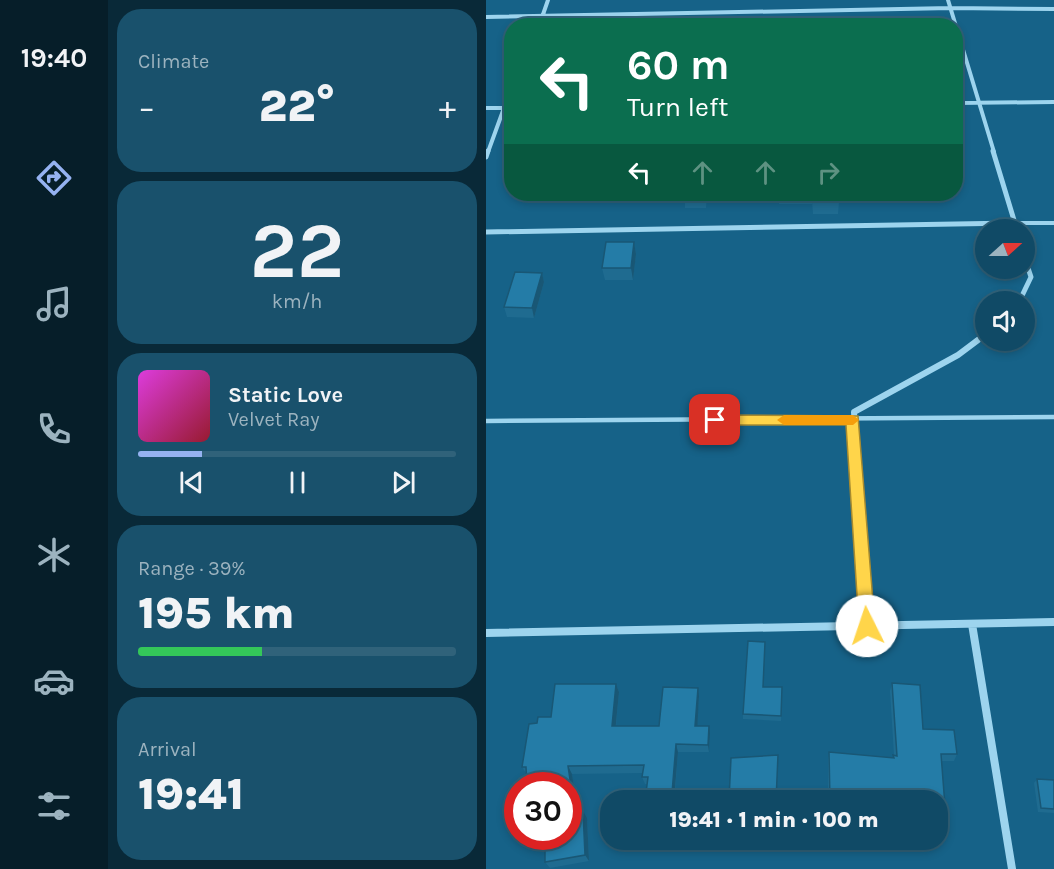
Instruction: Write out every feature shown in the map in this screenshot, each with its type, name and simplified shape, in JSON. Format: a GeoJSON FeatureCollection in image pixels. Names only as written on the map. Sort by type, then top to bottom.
{"type":"FeatureCollection","features":[{"type":"Feature","properties":{"kind":"street"},"geometry":{"type":"LineString","coordinates":[[542,17],[548,0]]}},
{"type":"Feature","properties":{"kind":"street"},"geometry":{"type":"LineString","coordinates":[[948,0],[954,18]]}},
{"type":"Feature","properties":{"kind":"street"},"geometry":{"type":"LineString","coordinates":[[486,17],[951,8],[1054,9]]}},
{"type":"Feature","properties":{"kind":"street"},"geometry":{"type":"LineString","coordinates":[[963,48],[1014,219]]}},
{"type":"Feature","properties":{"kind":"street"},"geometry":{"type":"LineString","coordinates":[[963,103],[1054,102]]}},
{"type":"Feature","properties":{"kind":"street"},"geometry":{"type":"LineString","coordinates":[[486,108],[504,108],[486,157]]}},
{"type":"Feature","properties":{"kind":"street"},"geometry":{"type":"LineString","coordinates":[[486,232],[975,224]]}},
{"type":"Feature","properties":{"kind":"street"},"geometry":{"type":"LineString","coordinates":[[867,626],[854,412],[958,355],[975,342]]}},
{"type":"Feature","properties":{"kind":"street"},"geometry":{"type":"LineString","coordinates":[[486,633],[1054,622]]}},
{"type":"Feature","properties":{"kind":"street"},"geometry":{"type":"LineString","coordinates":[[972,624],[1012,869]]}},
{"type":"Feature","properties":{"kind":"lane"},"geometry":{"type":"LineString","coordinates":[[1035,223],[1054,223]]}},
{"type":"Feature","properties":{"kind":"lane"},"geometry":{"type":"LineString","coordinates":[[486,421],[1054,417]]}},
{"type":"Feature","properties":{"kind":"building"},"geometry":{"type":"Polygon","coordinates":[[[839,201],[839,202],[813,202],[839,201]]]}},
{"type":"Feature","properties":{"kind":"building"},"geometry":{"type":"Polygon","coordinates":[[[606,242],[634,242],[631,268],[602,268],[606,242]]]}},
{"type":"Feature","properties":{"kind":"building"},"geometry":{"type":"Polygon","coordinates":[[[515,272],[542,273],[532,308],[504,307],[515,272]]]}},
{"type":"Feature","properties":{"kind":"building"},"geometry":{"type":"Polygon","coordinates":[[[748,641],[765,642],[763,687],[782,687],[781,716],[743,714],[748,641]]]}},
{"type":"Feature","properties":{"kind":"building"},"geometry":{"type":"Polygon","coordinates":[[[892,683],[920,685],[923,729],[954,730],[957,754],[941,754],[944,790],[830,790],[829,752],[894,758],[893,755],[897,756],[892,683]]]}},
{"type":"Feature","properties":{"kind":"building"},"geometry":{"type":"Polygon","coordinates":[[[555,684],[616,684],[612,726],[659,726],[663,687],[698,688],[695,726],[709,726],[708,745],[676,744],[672,790],[646,790],[648,777],[642,777],[644,765],[568,766],[569,772],[526,772],[526,767],[522,767],[529,724],[537,723],[538,717],[551,717],[555,684]]]}},
{"type":"Feature","properties":{"kind":"building"},"geometry":{"type":"Polygon","coordinates":[[[778,755],[776,790],[729,790],[731,758],[778,755]]]}},
{"type":"Feature","properties":{"kind":"building"},"geometry":{"type":"Polygon","coordinates":[[[1037,779],[1054,780],[1054,809],[1041,808],[1037,779]]]}},
{"type":"Feature","properties":{"kind":"building"},"geometry":{"type":"Polygon","coordinates":[[[583,811],[585,855],[545,862],[545,850],[582,850],[583,811]]]}},
{"type":"Feature","properties":{"kind":"slow traffic"},"geometry":{"type":"LineString","coordinates":[[784,420],[853,420]]}},
{"type":"Feature","properties":{"kind":"route"},"geometry":{"type":"LineString","coordinates":[[715,420],[853,420],[867,626]]}}]}
